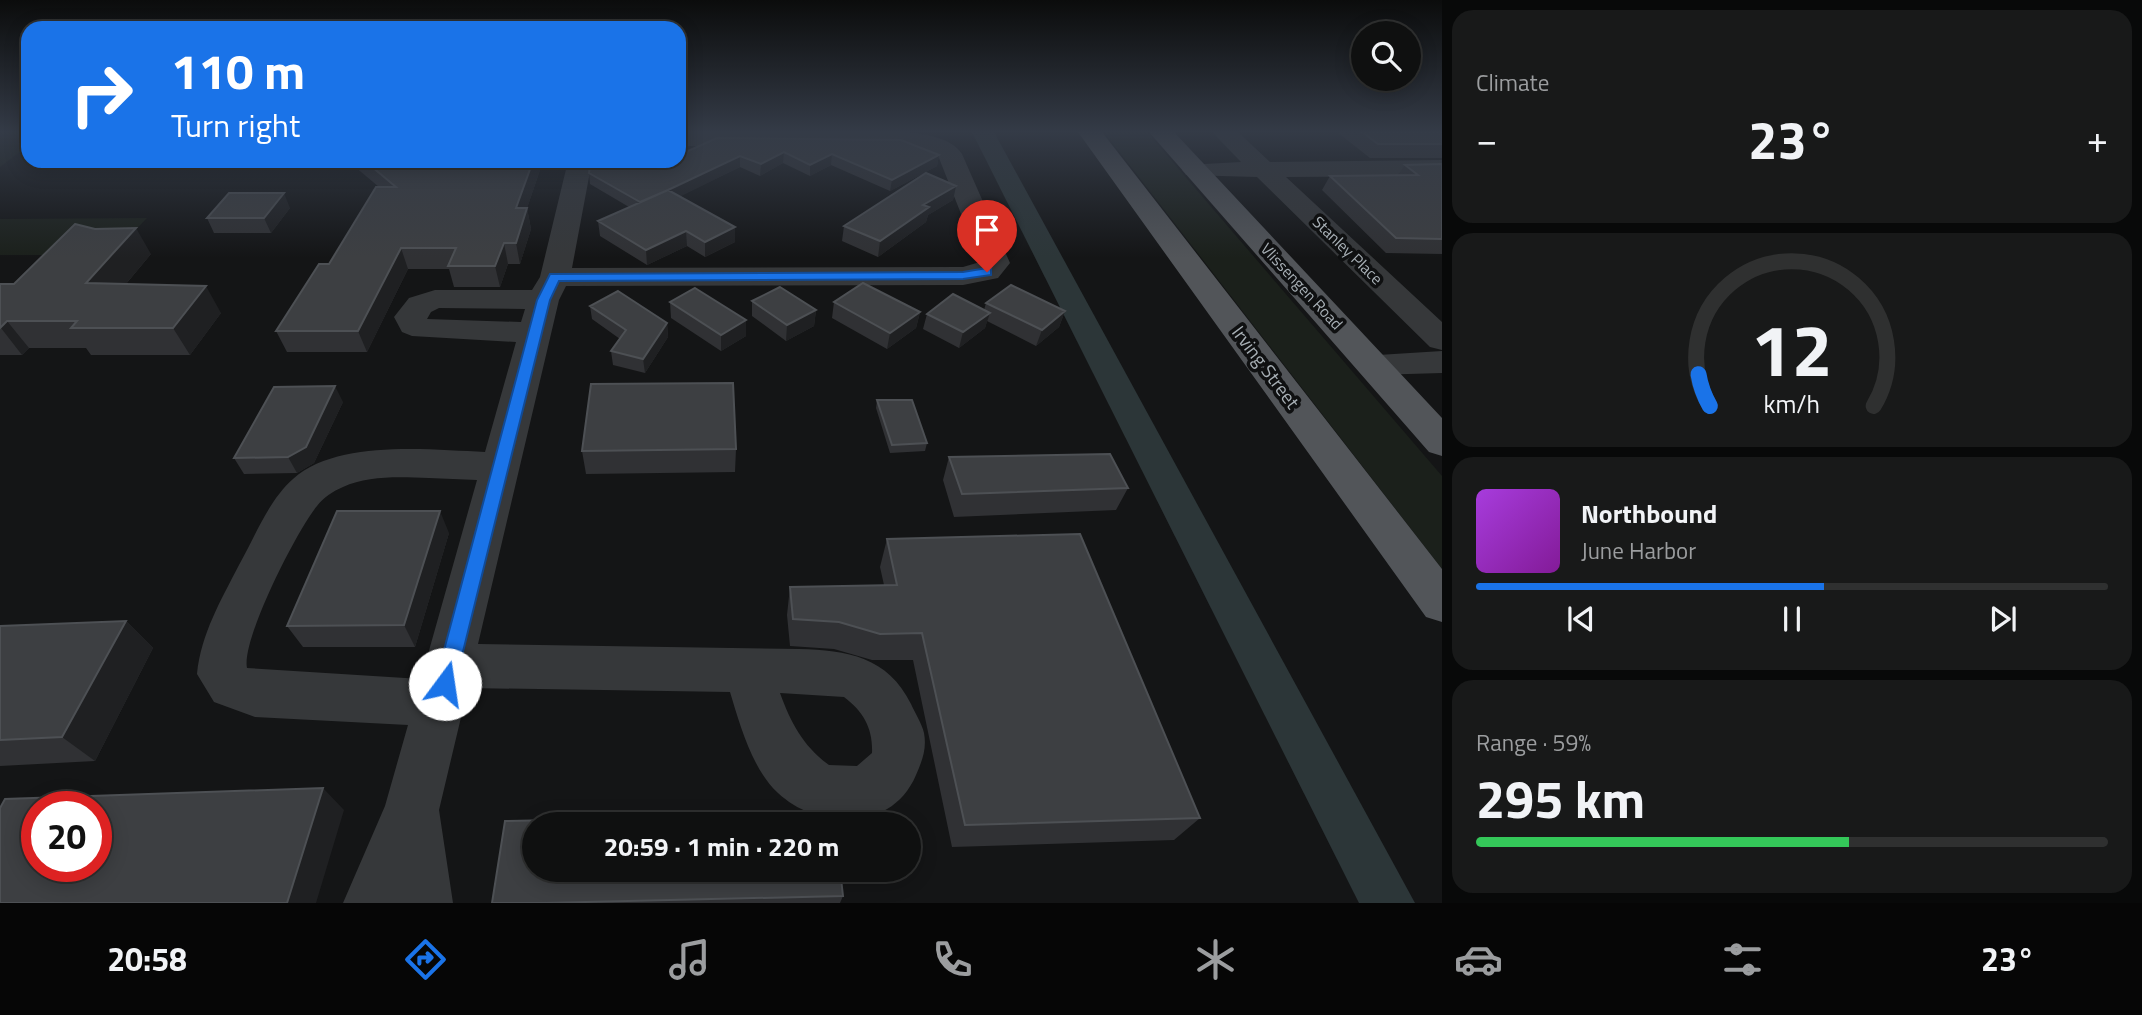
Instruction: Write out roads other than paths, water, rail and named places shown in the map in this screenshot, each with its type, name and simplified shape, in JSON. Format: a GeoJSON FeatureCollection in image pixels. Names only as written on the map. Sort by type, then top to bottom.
{"type":"FeatureCollection","features":[{"type":"Feature","properties":{"kind":"main road","name":"Irving Street"},"geometry":{"type":"LineString","coordinates":[[1121,174],[1442,603]]}},
{"type":"Feature","properties":{"kind":"main road","name":"Vlissengen Road"},"geometry":{"type":"LineString","coordinates":[[1199,174],[1374,363],[1442,442]]}},
{"type":"Feature","properties":{"kind":"street"},"geometry":{"type":"LineString","coordinates":[[373,903],[412,809],[577,174]]}},
{"type":"Feature","properties":{"kind":"street"},"geometry":{"type":"LineString","coordinates":[[544,303],[981,274],[993,267],[994,258],[959,174]]}},
{"type":"Feature","properties":{"kind":"street","name":"Stanley Place"},"geometry":{"type":"LineString","coordinates":[[1268,174],[1442,340]]}},
{"type":"Feature","properties":{"kind":"street"},"geometry":{"type":"LineString","coordinates":[[1374,363],[1442,362]]}},
{"type":"Feature","properties":{"kind":"street"},"geometry":{"type":"LineString","coordinates":[[502,467],[363,466],[339,472],[308,489],[266,557],[224,642],[221,674],[231,686],[256,694],[748,671]]}},
{"type":"Feature","properties":{"kind":"street"},"geometry":{"type":"LineString","coordinates":[[412,809],[423,903]]}},
{"type":"Feature","properties":{"kind":"waterway"},"geometry":{"type":"LineString","coordinates":[[1005,174],[1388,903]]}}]}
